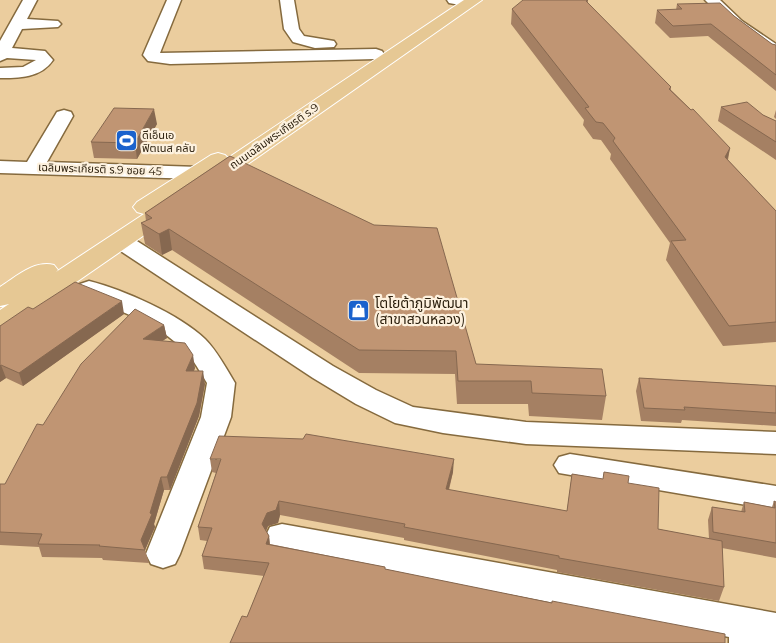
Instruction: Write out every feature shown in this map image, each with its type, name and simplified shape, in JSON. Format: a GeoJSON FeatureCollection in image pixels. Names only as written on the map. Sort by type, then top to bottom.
{"type":"FeatureCollection","features":[{"type":"Feature","properties":{"kind":"main road","name":"ถนนเฉลิมพระเกียรติ ร.9"},"geometry":{"type":"LineString","coordinates":[[0,298],[199,173],[287,111],[460,0]]}},
{"type":"Feature","properties":{"kind":"main road","name":"ถนนเฉลิมพระเกียรติ ร.9"},"geometry":{"type":"LineString","coordinates":[[0,322],[474,0]]}},
{"type":"Feature","properties":{"kind":"street"},"geometry":{"type":"LineString","coordinates":[[0,73],[20,72],[37,68],[45,60],[43,56],[38,54],[1,54],[30,0]]}},
{"type":"Feature","properties":{"kind":"street"},"geometry":{"type":"LineString","coordinates":[[174,0],[151,55],[154,58],[170,59],[383,49]]}},
{"type":"Feature","properties":{"kind":"street"},"geometry":{"type":"LineString","coordinates":[[287,0],[292,33],[296,38],[302,41],[322,44],[383,49]]}},
{"type":"Feature","properties":{"kind":"street"},"geometry":{"type":"LineString","coordinates":[[454,0],[460,0]]}},
{"type":"Feature","properties":{"kind":"street"},"geometry":{"type":"LineString","coordinates":[[712,0],[737,24],[776,52]]}},
{"type":"Feature","properties":{"kind":"street"},"geometry":{"type":"LineString","coordinates":[[0,19],[53,24]]}},
{"type":"Feature","properties":{"kind":"street"},"geometry":{"type":"LineString","coordinates":[[33,168],[64,116]]}},
{"type":"Feature","properties":{"kind":"street","name":"เฉลิมพระเกียรติ ร.9 ซอย 45"},"geometry":{"type":"LineString","coordinates":[[0,167],[199,173]]}},
{"type":"Feature","properties":{"kind":"street"},"geometry":{"type":"LineString","coordinates":[[120,241],[323,372],[366,398],[406,416],[443,424],[526,433],[776,443]]}},
{"type":"Feature","properties":{"kind":"street"},"geometry":{"type":"LineString","coordinates":[[66,278],[157,319],[183,334],[196,346],[221,383],[216,416],[163,554]]}},
{"type":"Feature","properties":{"kind":"street"},"geometry":{"type":"LineString","coordinates":[[570,465],[776,498]]}},
{"type":"Feature","properties":{"kind":"street"},"geometry":{"type":"LineString","coordinates":[[282,537],[757,632]]}},
{"type":"Feature","properties":{"kind":"building"},"geometry":{"type":"Polygon","coordinates":[[[523,0],[588,0],[586,1],[671,87],[669,89],[691,110],[693,109],[730,148],[725,157],[776,211],[776,322],[729,326],[671,241],[686,240],[613,141],[615,138],[603,123],[596,122],[585,108],[589,107],[512,9],[523,0]]]}},
{"type":"Feature","properties":{"kind":"building"},"geometry":{"type":"Polygon","coordinates":[[[720,3],[734,16],[776,45],[776,75],[711,24],[673,26],[657,10],[682,9],[677,4],[720,3]]]}},
{"type":"Feature","properties":{"kind":"building"},"geometry":{"type":"Polygon","coordinates":[[[747,102],[763,115],[776,121],[776,142],[721,107],[747,102]]]}},
{"type":"Feature","properties":{"kind":"building"},"geometry":{"type":"Polygon","coordinates":[[[114,108],[154,109],[135,143],[91,142],[114,108]]]}},
{"type":"Feature","properties":{"kind":"building","name":"โตโยต้าภูมิพัฒนา (สาขาสวนหลวง)"},"geometry":{"type":"Polygon","coordinates":[[[230,156],[374,225],[437,228],[476,364],[602,369],[606,396],[532,393],[531,381],[458,381],[456,351],[359,350],[169,229],[159,234],[141,223],[152,218],[145,213],[230,156]]]}},
{"type":"Feature","properties":{"kind":"building"},"geometry":{"type":"Polygon","coordinates":[[[75,282],[122,301],[19,373],[0,366],[0,326],[28,307],[33,309],[75,282]]]}},
{"type":"Feature","properties":{"kind":"building"},"geometry":{"type":"Polygon","coordinates":[[[135,309],[164,325],[143,339],[185,343],[193,355],[186,371],[203,371],[197,403],[167,477],[161,477],[150,513],[152,514],[141,540],[145,550],[100,545],[38,544],[42,534],[0,532],[0,484],[5,484],[37,424],[43,425],[81,364],[135,309]]]}},
{"type":"Feature","properties":{"kind":"building"},"geometry":{"type":"Polygon","coordinates":[[[639,378],[776,386],[776,413],[684,407],[685,410],[644,408],[639,378]]]}},
{"type":"Feature","properties":{"kind":"building"},"geometry":{"type":"Polygon","coordinates":[[[306,434],[454,459],[446,489],[567,511],[572,474],[603,479],[604,472],[629,476],[628,483],[659,488],[658,529],[722,541],[724,587],[559,558],[559,556],[404,527],[405,524],[279,501],[276,510],[267,513],[262,524],[269,536],[266,544],[385,567],[385,569],[552,603],[552,601],[725,634],[725,643],[230,643],[242,616],[247,617],[269,563],[202,556],[212,528],[198,527],[221,459],[210,459],[219,436],[303,439],[306,434]]]}},
{"type":"Feature","properties":{"kind":"building"},"geometry":{"type":"Polygon","coordinates":[[[774,501],[776,502],[776,543],[713,532],[712,507],[745,512],[744,502],[775,508],[774,501]]]}},
{"type":"Feature","properties":{"kind":"place","name":"ดีเอ็นเอ ฟิตเนส คลับ"},"geometry":{"type":"Point","coordinates":[126,141]}},
{"type":"Feature","properties":{"kind":"place","name":"โตโยต้าภูมิพัฒนา (สาขาสวนหลวง)"},"geometry":{"type":"Point","coordinates":[359,311]}}]}
